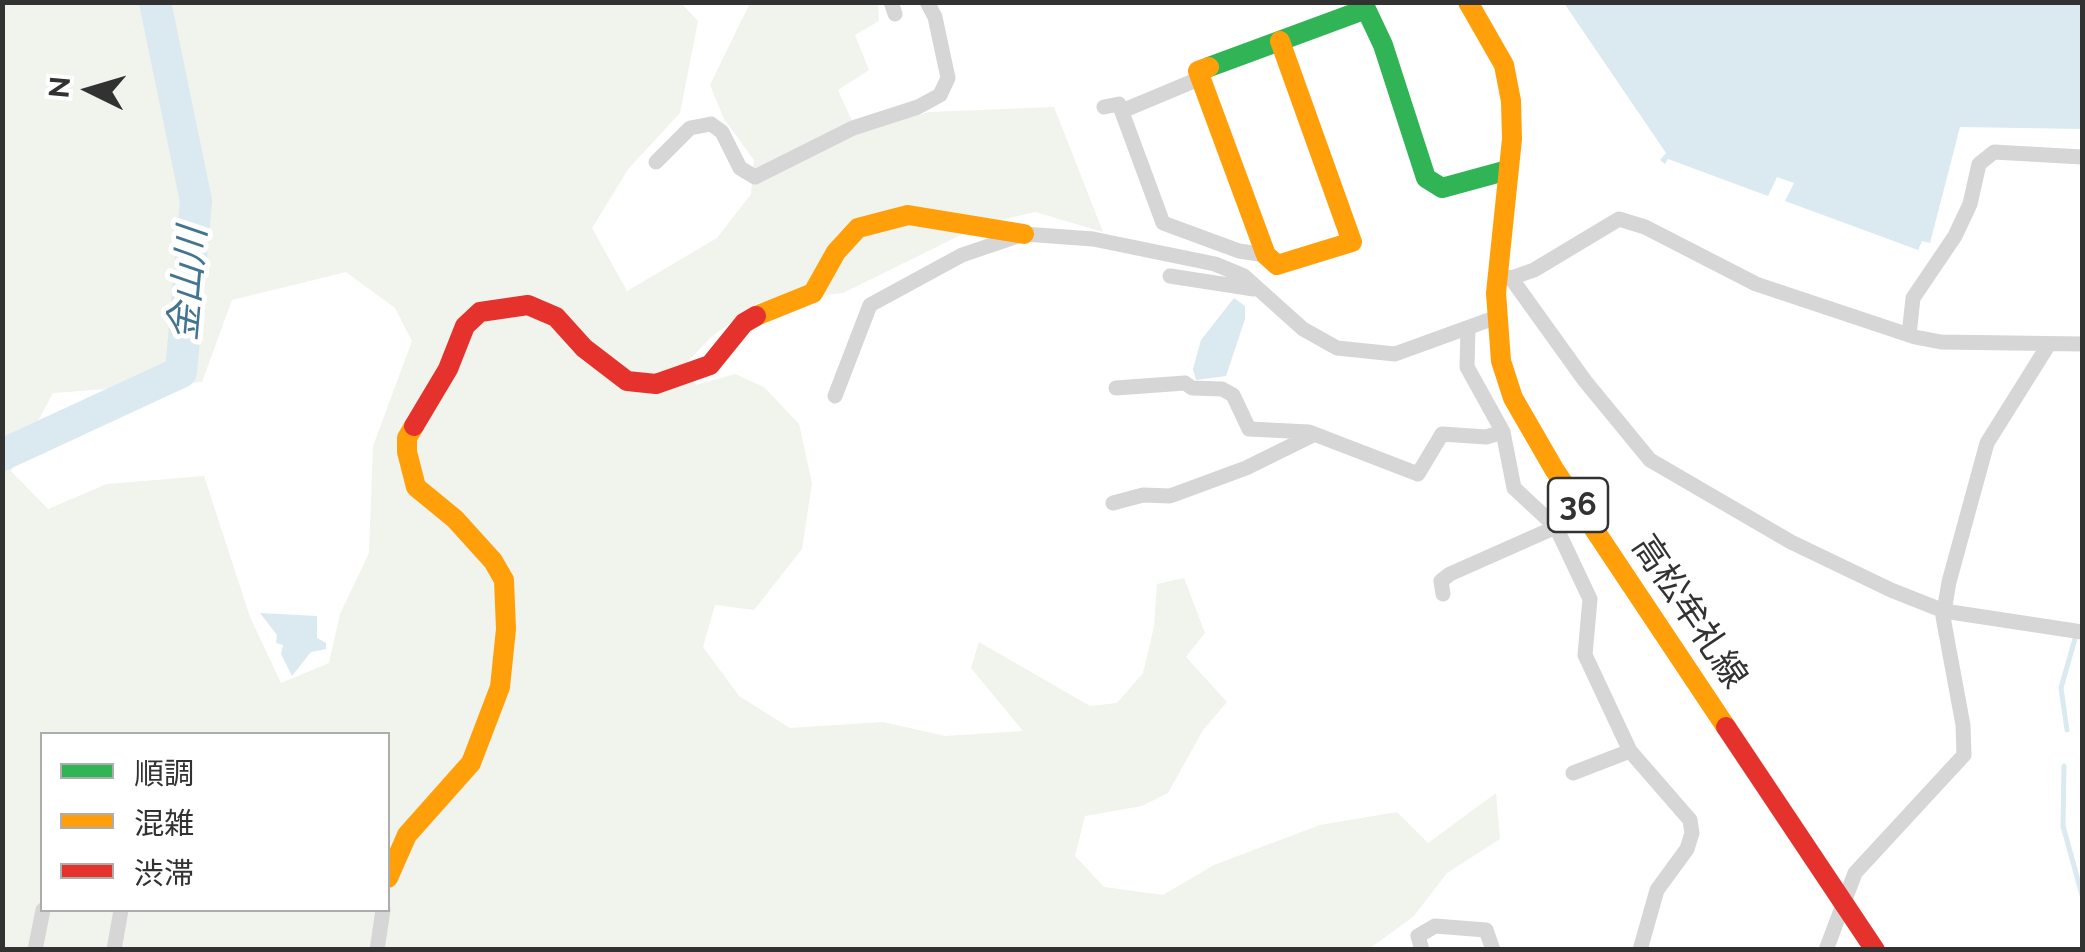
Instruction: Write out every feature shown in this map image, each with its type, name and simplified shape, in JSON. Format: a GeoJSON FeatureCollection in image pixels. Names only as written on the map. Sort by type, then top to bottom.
{"type":"FeatureCollection","features":[{"type":"Feature","properties":{"kind":"street"},"geometry":{"type":"LineString","coordinates":[[656,162],[690,128],[711,124],[722,132],[740,168],[755,177],[853,128],[918,107],[940,95],[948,78],[935,17],[927,2]]}},
{"type":"Feature","properties":{"kind":"street","name":"高松牟礼線"},"geometry":{"type":"LineString","coordinates":[[1468,2],[1504,65],[1511,101],[1504,276],[1497,317],[1501,361],[1532,434],[1876,950]]}},
{"type":"Feature","properties":{"kind":"street"},"geometry":{"type":"LineString","coordinates":[[1280,41],[1352,242],[1277,265],[1266,255],[1198,71],[1366,9],[1383,45],[1426,178],[1442,188],[1508,170]]}},
{"type":"Feature","properties":{"kind":"street"},"geometry":{"type":"LineString","coordinates":[[1122,111],[1201,78]]}},
{"type":"Feature","properties":{"kind":"street"},"geometry":{"type":"LineString","coordinates":[[1104,108],[1120,104],[1163,223],[1239,251],[1266,255]]}},
{"type":"Feature","properties":{"kind":"street"},"geometry":{"type":"LineString","coordinates":[[1910,335],[1913,298],[1955,236],[1970,204],[1979,164],[1994,152],[2082,156]]}},
{"type":"Feature","properties":{"kind":"street"},"geometry":{"type":"LineString","coordinates":[[390,873],[407,835],[471,763],[500,688],[506,629],[504,580],[466,530],[416,487],[407,438],[448,369],[465,326],[480,312],[528,305],[556,316],[584,348],[627,381],[656,384],[710,365],[744,323],[770,306],[813,293],[836,252],[858,228],[908,216],[1093,240],[1215,264],[1244,276],[1303,328],[1337,348],[1395,354],[1497,317]]}},
{"type":"Feature","properties":{"kind":"street"},"geometry":{"type":"LineString","coordinates":[[2082,344],[1942,342],[1910,335],[1756,284],[1645,227],[1620,219],[1534,270],[1504,276],[1650,460],[1791,542],[1944,611],[2082,632]]}},
{"type":"Feature","properties":{"kind":"street"},"geometry":{"type":"LineString","coordinates":[[835,396],[870,306],[962,255],[1024,234]]}},
{"type":"Feature","properties":{"kind":"street"},"geometry":{"type":"LineString","coordinates":[[1170,276],[1258,290]]}},
{"type":"Feature","properties":{"kind":"street"},"geometry":{"type":"LineString","coordinates":[[1468,328],[1465,356],[1470,378],[1503,432],[1514,488],[1556,527],[1590,599],[1585,655],[1630,750],[1683,808],[1692,832],[1686,849],[1657,890],[1640,950]]}},
{"type":"Feature","properties":{"kind":"street"},"geometry":{"type":"LineString","coordinates":[[1826,950],[1855,872],[1964,755],[1944,611],[1975,475],[1987,443],[2049,344]]}},
{"type":"Feature","properties":{"kind":"street"},"geometry":{"type":"LineString","coordinates":[[1116,388],[1186,383],[1192,388],[1222,388],[1233,395],[1249,429],[1315,434],[1400,471],[1418,474],[1442,434],[1486,437],[1503,432]]}},
{"type":"Feature","properties":{"kind":"street"},"geometry":{"type":"LineString","coordinates":[[1112,503],[1187,490],[1315,434]]}},
{"type":"Feature","properties":{"kind":"street"},"geometry":{"type":"LineString","coordinates":[[1443,594],[1441,581],[1450,574],[1556,527]]}},
{"type":"Feature","properties":{"kind":"street"},"geometry":{"type":"LineString","coordinates":[[1573,773],[1630,750]]}},
{"type":"Feature","properties":{"kind":"street"},"geometry":{"type":"LineString","coordinates":[[35,950],[43,912]]}},
{"type":"Feature","properties":{"kind":"street"},"geometry":{"type":"LineString","coordinates":[[114,950],[121,912]]}},
{"type":"Feature","properties":{"kind":"street"},"geometry":{"type":"LineString","coordinates":[[378,950],[383,912]]}},
{"type":"Feature","properties":{"kind":"street"},"geometry":{"type":"LineString","coordinates":[[1422,950],[1418,936],[1435,926],[1486,930],[1492,950]]}},
{"type":"Feature","properties":{"kind":"shaded area"},"geometry":{"type":"Polygon","coordinates":[[[2,3],[681,3],[698,21],[680,113],[629,168],[592,228],[627,291],[717,238],[751,194],[754,160],[724,119],[710,85],[750,3],[878,3],[879,21],[855,35],[869,70],[838,90],[856,130],[930,112],[1054,107],[1103,232],[1035,212],[981,225],[843,293],[757,303],[710,338],[681,369],[696,385],[735,374],[764,387],[799,424],[812,483],[802,549],[754,610],[715,605],[703,647],[739,696],[790,728],[883,722],[945,736],[1023,731],[971,668],[979,642],[1090,706],[1117,703],[1143,673],[1154,627],[1157,584],[1184,578],[1205,633],[1186,657],[1227,702],[1203,730],[1168,793],[1142,806],[1085,816],[1075,856],[1104,887],[1163,895],[1214,865],[1320,825],[1397,812],[1428,843],[1496,793],[1500,839],[1447,873],[1414,916],[1369,949],[3,949],[2,3]],[[346,272],[232,300],[202,382],[53,393],[11,471],[48,509],[107,484],[204,476],[250,617],[281,683],[329,663],[340,614],[369,553],[373,446],[412,341],[395,308],[346,272]]]}},
{"type":"Feature","properties":{"kind":"shaded area"},"geometry":{"type":"Polygon","coordinates":[[[1564,3],[2082,3],[2082,129],[1960,127],[1930,243],[1922,241],[1918,250],[1785,201],[1794,183],[1777,177],[1768,196],[1668,159],[1665,164],[1660,160],[1666,153],[1564,3]]]}},
{"type":"Feature","properties":{"kind":"shaded area"},"geometry":{"type":"Polygon","coordinates":[[[1234,298],[1245,306],[1245,319],[1226,376],[1196,380],[1193,369],[1201,340],[1234,298]]]}},
{"type":"Feature","properties":{"kind":"shaded area"},"geometry":{"type":"Polygon","coordinates":[[[260,613],[317,616],[317,638],[326,643],[326,649],[311,652],[292,676],[281,654],[283,645],[276,643],[277,635],[260,613]]]}},
{"type":"Feature","properties":{"kind":"waterway","name":"金山川"},"geometry":{"type":"LineString","coordinates":[[2,455],[181,372],[196,201],[155,2]]}},
{"type":"Feature","properties":{"kind":"waterway"},"geometry":{"type":"LineString","coordinates":[[2067,730],[2061,688],[2076,635]]}},
{"type":"Feature","properties":{"kind":"waterway"},"geometry":{"type":"LineString","coordinates":[[2064,766],[2063,826],[2082,895]]}},
{"type":"Feature","properties":{"kind":"traffic: fast"},"geometry":{"type":"LineString","coordinates":[[1209,67],[1366,9],[1383,45],[1426,178],[1442,188],[1508,170]]}},
{"type":"Feature","properties":{"kind":"traffic: slow"},"geometry":{"type":"LineString","coordinates":[[1468,2],[1504,65],[1511,101],[1512,139],[1496,293],[1501,361],[1513,398],[1554,469],[1726,727]]}},
{"type":"Feature","properties":{"kind":"traffic: slow"},"geometry":{"type":"LineString","coordinates":[[1209,67],[1198,71],[1266,255],[1277,265],[1352,242],[1280,41]]}},
{"type":"Feature","properties":{"kind":"traffic: slow"},"geometry":{"type":"LineString","coordinates":[[756,316],[813,293],[836,252],[858,228],[908,215],[1024,234]]}},
{"type":"Feature","properties":{"kind":"traffic: slow"},"geometry":{"type":"LineString","coordinates":[[390,873],[407,835],[471,763],[500,687],[506,629],[504,580],[493,561],[455,519],[416,487],[407,452],[407,438],[414,426]]}},
{"type":"Feature","properties":{"kind":"traffic: jam"},"geometry":{"type":"LineString","coordinates":[[414,426],[448,369],[465,326],[480,312],[528,305],[556,317],[584,348],[627,381],[656,384],[710,365],[744,323],[756,316]]}},
{"type":"Feature","properties":{"kind":"traffic: jam"},"geometry":{"type":"LineString","coordinates":[[1726,727],[1875,950]]}}]}
